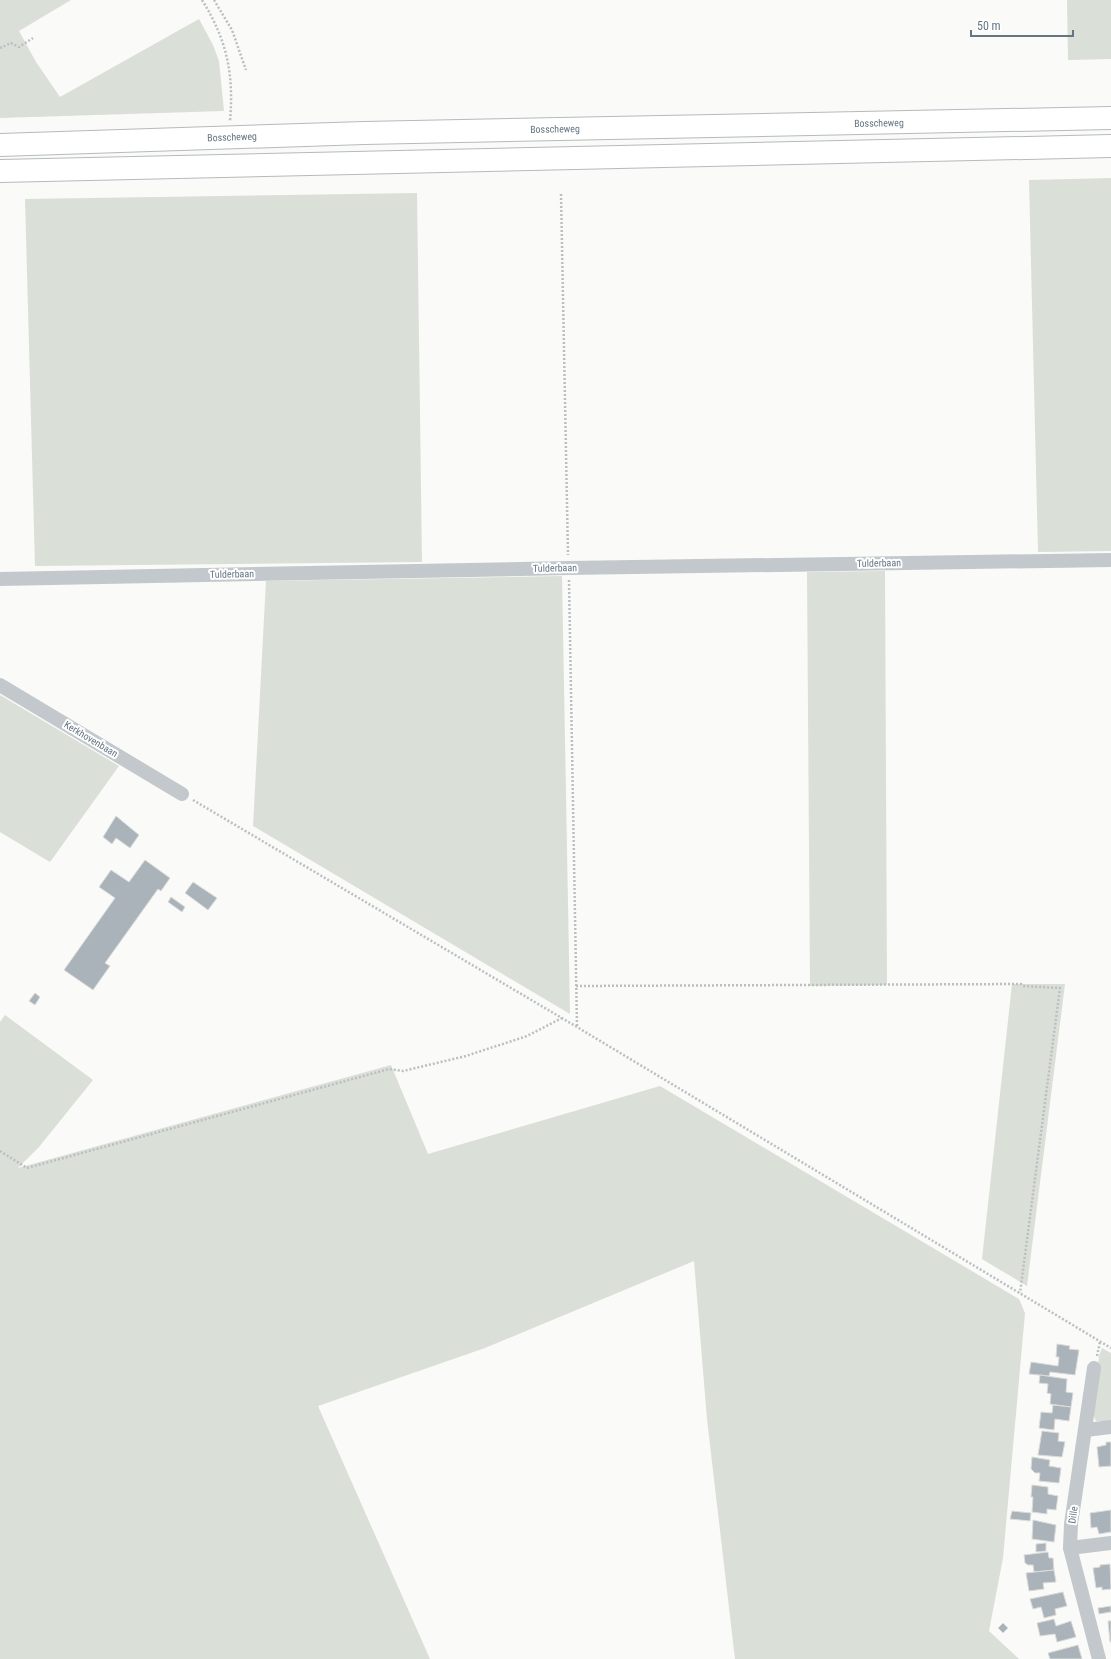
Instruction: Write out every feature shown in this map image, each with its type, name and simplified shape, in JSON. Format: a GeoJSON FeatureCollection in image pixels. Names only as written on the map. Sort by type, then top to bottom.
{"type":"FeatureCollection","features":[{"type":"Feature","properties":{"kind":"main road","name":"Bosscheweg"},"geometry":{"type":"LineString","coordinates":[[0,145],[364,133],[1111,118]]}},
{"type":"Feature","properties":{"kind":"main road"},"geometry":{"type":"LineString","coordinates":[[0,171],[1111,146]]}},
{"type":"Feature","properties":{"kind":"street","name":"Tulderbaan"},"geometry":{"type":"LineString","coordinates":[[0,579],[569,568],[1111,560]]}},
{"type":"Feature","properties":{"kind":"street","name":"Kerkhovenbaan"},"geometry":{"type":"LineString","coordinates":[[0,685],[182,794]]}},
{"type":"Feature","properties":{"kind":"street","name":"Dille"},"geometry":{"type":"LineString","coordinates":[[1094,1368],[1071,1524],[1070,1548],[1100,1659]]}},
{"type":"Feature","properties":{"kind":"street"},"geometry":{"type":"LineString","coordinates":[[1086,1430],[1111,1427]]}},
{"type":"Feature","properties":{"kind":"street"},"geometry":{"type":"LineString","coordinates":[[1070,1548],[1111,1543]]}},
{"type":"Feature","properties":{"kind":"path"},"geometry":{"type":"LineString","coordinates":[[202,0],[213,18],[226,48],[232,92],[230,123]]}},
{"type":"Feature","properties":{"kind":"path"},"geometry":{"type":"LineString","coordinates":[[214,0],[232,30],[246,70]]}},
{"type":"Feature","properties":{"kind":"path"},"geometry":{"type":"LineString","coordinates":[[0,48],[11,43],[18,47],[33,38]]}},
{"type":"Feature","properties":{"kind":"path"},"geometry":{"type":"LineString","coordinates":[[560,194],[569,568],[577,1027]]}},
{"type":"Feature","properties":{"kind":"path"},"geometry":{"type":"LineString","coordinates":[[182,794],[562,1018],[1111,1348]]}},
{"type":"Feature","properties":{"kind":"path"},"geometry":{"type":"LineString","coordinates":[[576,986],[1021,984],[1023,986],[1060,988],[1020,1293]]}},
{"type":"Feature","properties":{"kind":"path"},"geometry":{"type":"LineString","coordinates":[[0,1151],[27,1168],[390,1069],[402,1071],[466,1056],[527,1036],[562,1018]]}},
{"type":"Feature","properties":{"kind":"shaded area"},"geometry":{"type":"Polygon","coordinates":[[[0,0],[71,0],[19,31],[36,62],[60,97],[199,19],[213,45],[219,61],[224,111],[0,118],[0,0]]]}},
{"type":"Feature","properties":{"kind":"shaded area"},"geometry":{"type":"Polygon","coordinates":[[[1067,0],[1111,0],[1111,59],[1068,60],[1067,0]]]}},
{"type":"Feature","properties":{"kind":"shaded area"},"geometry":{"type":"Polygon","coordinates":[[[1111,178],[1111,551],[1038,552],[1029,180],[1111,178]]]}},
{"type":"Feature","properties":{"kind":"shaded area"},"geometry":{"type":"Polygon","coordinates":[[[417,193],[422,562],[35,566],[25,199],[417,193]]]}},
{"type":"Feature","properties":{"kind":"shaded area"},"geometry":{"type":"Polygon","coordinates":[[[885,571],[887,985],[810,986],[807,572],[885,571]]]}},
{"type":"Feature","properties":{"kind":"shaded area"},"geometry":{"type":"Polygon","coordinates":[[[562,576],[570,1014],[253,826],[266,581],[562,576]]]}},
{"type":"Feature","properties":{"kind":"shaded area"},"geometry":{"type":"Polygon","coordinates":[[[0,695],[119,766],[50,862],[0,832],[0,695]]]}},
{"type":"Feature","properties":{"kind":"shaded area"},"geometry":{"type":"Polygon","coordinates":[[[1012,984],[1065,984],[1027,1286],[982,1259],[1012,984]]]}},
{"type":"Feature","properties":{"kind":"shaded area"},"geometry":{"type":"Polygon","coordinates":[[[5,1015],[93,1080],[39,1147],[18,1168],[391,1065],[428,1154],[660,1086],[1019,1299],[1025,1313],[1003,1558],[989,1631],[1019,1659],[735,1659],[707,1419],[694,1261],[485,1348],[318,1406],[430,1659],[0,1659],[0,1022],[5,1015]]]}},
{"type":"Feature","properties":{"kind":"shaded area"},"geometry":{"type":"Polygon","coordinates":[[[1102,1348],[1111,1353],[1111,1421],[1096,1421],[1093,1414],[1099,1356],[1102,1348]]]}},
{"type":"Feature","properties":{"kind":"building"},"geometry":{"type":"Polygon","coordinates":[[[116,816],[139,835],[130,848],[116,838],[112,844],[103,837],[116,816]]]}},
{"type":"Feature","properties":{"kind":"building"},"geometry":{"type":"Polygon","coordinates":[[[145,860],[170,878],[161,891],[158,889],[105,963],[110,966],[93,990],[64,970],[115,898],[99,887],[111,870],[129,882],[145,860]]]}},
{"type":"Feature","properties":{"kind":"building"},"geometry":{"type":"Polygon","coordinates":[[[193,882],[217,898],[208,910],[185,893],[193,882]]]}},
{"type":"Feature","properties":{"kind":"building"},"geometry":{"type":"Polygon","coordinates":[[[171,897],[185,907],[182,912],[168,902],[171,897]]]}},
{"type":"Feature","properties":{"kind":"building"},"geometry":{"type":"Polygon","coordinates":[[[35,993],[40,997],[35,1005],[29,1001],[35,993]]]}},
{"type":"Feature","properties":{"kind":"building"},"geometry":{"type":"Polygon","coordinates":[[[1057,1344],[1070,1346],[1069,1349],[1079,1350],[1075,1375],[1050,1372],[1049,1376],[1029,1374],[1031,1362],[1058,1366],[1059,1357],[1056,1357],[1057,1344]]]}},
{"type":"Feature","properties":{"kind":"building"},"geometry":{"type":"Polygon","coordinates":[[[1040,1375],[1067,1379],[1066,1392],[1073,1393],[1071,1407],[1050,1404],[1051,1394],[1047,1393],[1048,1384],[1039,1383],[1040,1375]]]}},
{"type":"Feature","properties":{"kind":"building"},"geometry":{"type":"Polygon","coordinates":[[[1053,1405],[1071,1407],[1069,1421],[1055,1419],[1054,1430],[1039,1428],[1041,1412],[1052,1413],[1053,1405]]]}},
{"type":"Feature","properties":{"kind":"building"},"geometry":{"type":"Polygon","coordinates":[[[1042,1431],[1059,1433],[1058,1441],[1065,1442],[1062,1457],[1038,1455],[1042,1431]]]}},
{"type":"Feature","properties":{"kind":"building"},"geometry":{"type":"Polygon","coordinates":[[[1106,1442],[1111,1442],[1111,1466],[1099,1467],[1097,1447],[1106,1445],[1106,1442]]]}},
{"type":"Feature","properties":{"kind":"building"},"geometry":{"type":"Polygon","coordinates":[[[1032,1457],[1050,1460],[1049,1466],[1061,1468],[1059,1483],[1039,1481],[1040,1473],[1035,1473],[1031,1469],[1032,1457]]]}},
{"type":"Feature","properties":{"kind":"building"},"geometry":{"type":"Polygon","coordinates":[[[1032,1485],[1048,1487],[1048,1494],[1058,1496],[1056,1510],[1047,1509],[1047,1514],[1032,1512],[1032,1485]]]}},
{"type":"Feature","properties":{"kind":"building"},"geometry":{"type":"Polygon","coordinates":[[[1111,1510],[1111,1532],[1099,1534],[1097,1527],[1091,1528],[1090,1513],[1111,1510]]]}},
{"type":"Feature","properties":{"kind":"building"},"geometry":{"type":"Polygon","coordinates":[[[1012,1511],[1031,1513],[1030,1521],[1010,1519],[1012,1511]]]}},
{"type":"Feature","properties":{"kind":"building"},"geometry":{"type":"Polygon","coordinates":[[[1033,1520],[1056,1525],[1054,1542],[1032,1539],[1033,1520]]]}},
{"type":"Feature","properties":{"kind":"building"},"geometry":{"type":"Polygon","coordinates":[[[1046,1543],[1046,1551],[1036,1552],[1036,1544],[1046,1543]]]}},
{"type":"Feature","properties":{"kind":"building"},"geometry":{"type":"Polygon","coordinates":[[[1048,1552],[1049,1558],[1053,1558],[1054,1570],[1034,1572],[1033,1565],[1028,1565],[1025,1563],[1024,1555],[1048,1552]]]}},
{"type":"Feature","properties":{"kind":"building"},"geometry":{"type":"Polygon","coordinates":[[[1110,1564],[1111,1589],[1102,1590],[1102,1587],[1096,1588],[1093,1568],[1100,1567],[1100,1565],[1110,1564]]]}},
{"type":"Feature","properties":{"kind":"building"},"geometry":{"type":"Polygon","coordinates":[[[1054,1570],[1056,1582],[1043,1583],[1044,1589],[1029,1591],[1026,1573],[1054,1570]]]}},
{"type":"Feature","properties":{"kind":"building"},"geometry":{"type":"Polygon","coordinates":[[[1063,1592],[1067,1606],[1055,1609],[1056,1615],[1044,1618],[1041,1607],[1033,1609],[1030,1599],[1063,1592]]]}},
{"type":"Feature","properties":{"kind":"building"},"geometry":{"type":"Polygon","coordinates":[[[1111,1606],[1111,1612],[1099,1614],[1098,1608],[1111,1606]]]}},
{"type":"Feature","properties":{"kind":"building"},"geometry":{"type":"Polygon","coordinates":[[[1054,1619],[1056,1626],[1071,1621],[1076,1637],[1057,1642],[1055,1634],[1040,1636],[1037,1623],[1054,1619]]]}},
{"type":"Feature","properties":{"kind":"building"},"geometry":{"type":"Polygon","coordinates":[[[1108,1621],[1111,1621],[1111,1642],[1110,1642],[1108,1621]]]}},
{"type":"Feature","properties":{"kind":"building"},"geometry":{"type":"Polygon","coordinates":[[[1003,1623],[1008,1628],[1003,1633],[998,1628],[1003,1623]]]}},
{"type":"Feature","properties":{"kind":"building"},"geometry":{"type":"Polygon","coordinates":[[[1078,1645],[1082,1659],[1050,1659],[1048,1653],[1078,1645]]]}}]}
